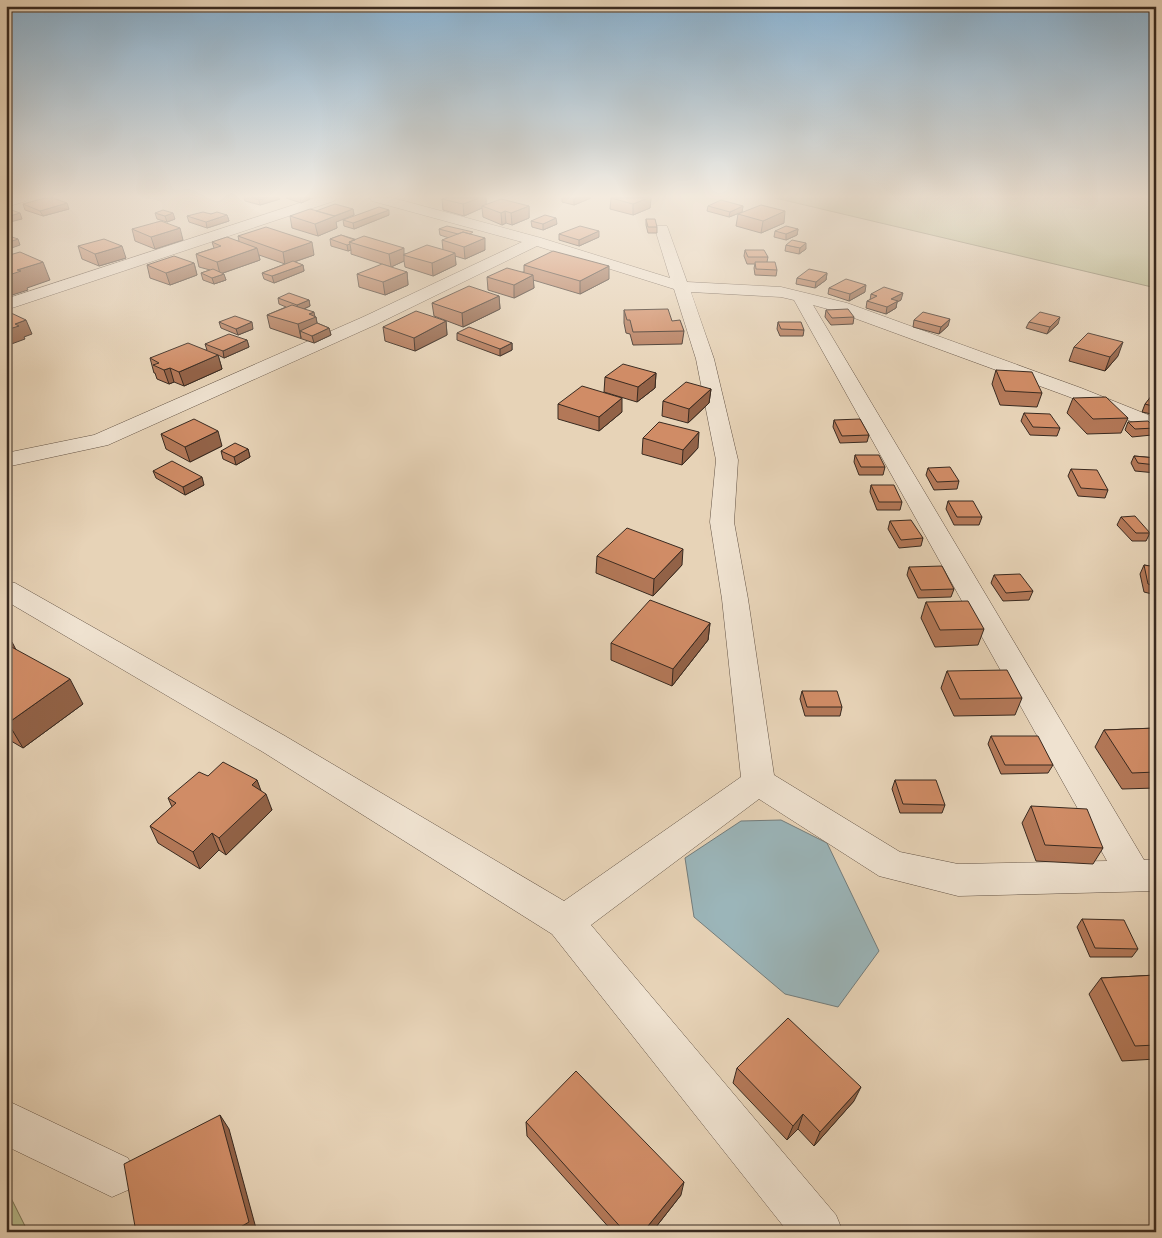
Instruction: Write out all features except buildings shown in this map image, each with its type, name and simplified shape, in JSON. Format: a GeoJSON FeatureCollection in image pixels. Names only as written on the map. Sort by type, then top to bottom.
{"type":"FeatureCollection","features":[{"type":"Feature","properties":{"kind":"street"},"geometry":{"type":"LineString","coordinates":[[6,305],[155,256]]}},
{"type":"Feature","properties":{"kind":"street"},"geometry":{"type":"LineString","coordinates":[[6,460],[100,440],[369,321],[503,256]]}},
{"type":"Feature","properties":{"kind":"street"},"geometry":{"type":"LineString","coordinates":[[585,256],[680,286],[781,292],[841,307],[1074,392],[1156,425]]}},
{"type":"Feature","properties":{"kind":"street"},"geometry":{"type":"LineString","coordinates":[[670,256],[705,359],[727,460],[722,522],[736,599],[758,782]]}},
{"type":"Feature","properties":{"kind":"street"},"geometry":{"type":"LineString","coordinates":[[758,782],[892,865],[958,880],[1145,875],[799,295]]}},
{"type":"Feature","properties":{"kind":"street"},"geometry":{"type":"LineString","coordinates":[[6,589],[274,744],[565,922],[819,1232]]}},
{"type":"Feature","properties":{"kind":"street"},"geometry":{"type":"LineString","coordinates":[[565,922],[758,782]]}},
{"type":"Feature","properties":{"kind":"street"},"geometry":{"type":"LineString","coordinates":[[6,1122],[112,1174]]}},
{"type":"Feature","properties":{"kind":"green space"},"geometry":{"type":"Polygon","coordinates":[[[1020,256],[1156,256],[1156,288],[1020,256]]]}},
{"type":"Feature","properties":{"kind":"green space"},"geometry":{"type":"Polygon","coordinates":[[[6,1188],[28,1232],[6,1232],[6,1188]]]}},
{"type":"Feature","properties":{"kind":"water"},"geometry":{"type":"Polygon","coordinates":[[[781,820],[827,843],[879,951],[838,1007],[785,994],[694,917],[685,858],[741,821],[781,820]]]}}]}
